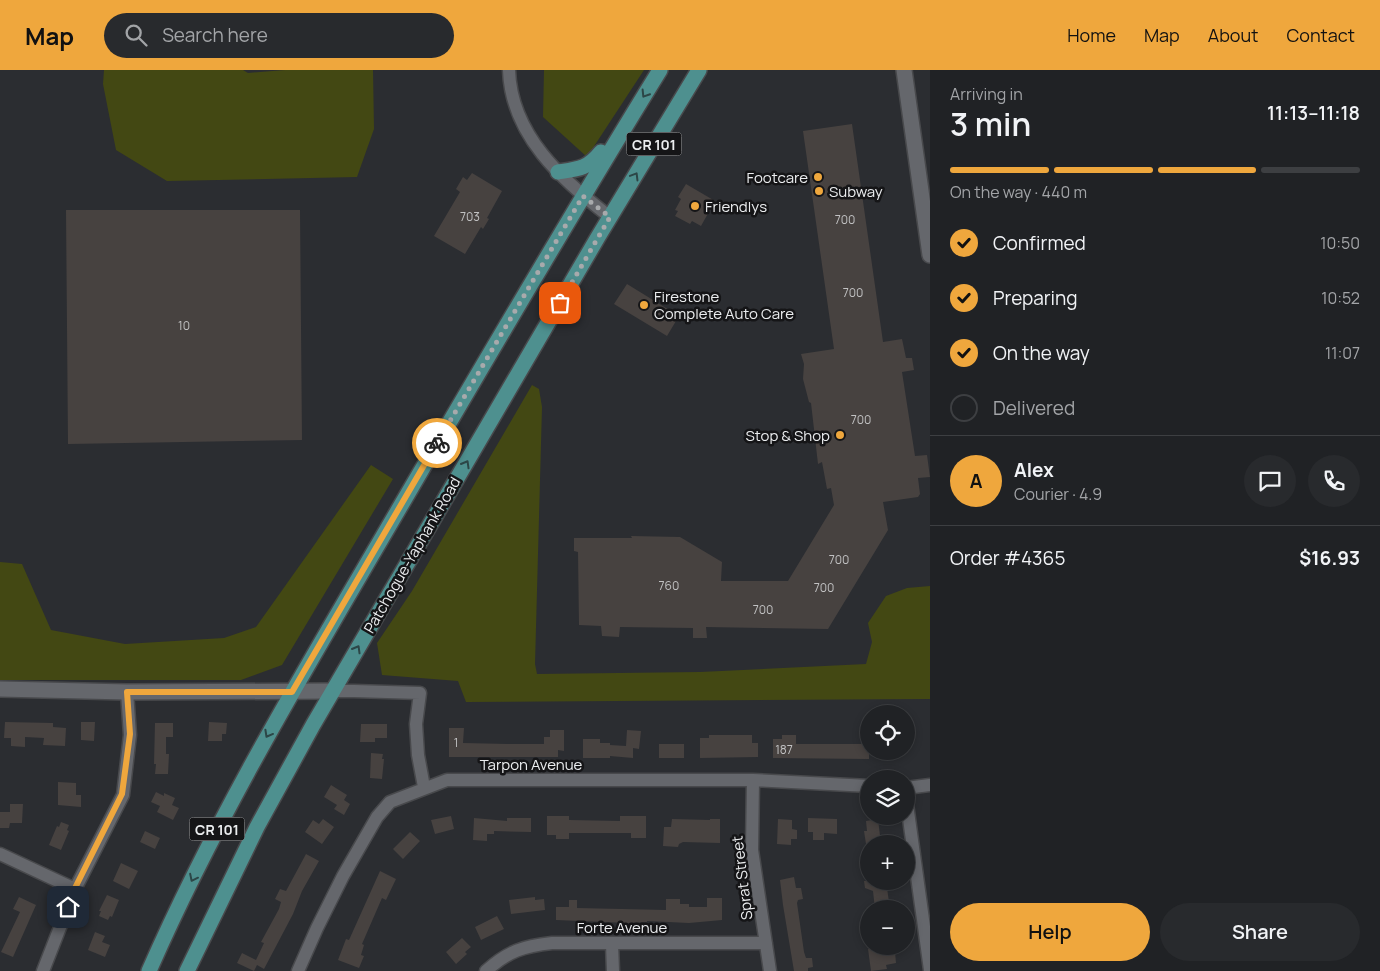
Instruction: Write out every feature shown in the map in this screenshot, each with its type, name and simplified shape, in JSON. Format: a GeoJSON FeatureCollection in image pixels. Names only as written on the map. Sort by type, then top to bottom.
{"type":"FeatureCollection","features":[{"type":"Feature","properties":{"kind":"main road","name":"CR 101"},"geometry":{"type":"LineString","coordinates":[[149,971],[214,835],[292,692],[583,196],[660,70]]}},
{"type":"Feature","properties":{"kind":"main road","name":"Patchogue-Yaphank Road"},"geometry":{"type":"LineString","coordinates":[[187,971],[257,827],[312,724],[333,692],[610,217],[699,70]]}},
{"type":"Feature","properties":{"kind":"main road"},"geometry":{"type":"LineString","coordinates":[[558,172],[584,168],[590,165],[630,118]]}},
{"type":"Feature","properties":{"kind":"street"},"geometry":{"type":"LineString","coordinates":[[509,70],[513,101],[520,121],[526,131],[558,172],[583,196],[610,217]]}},
{"type":"Feature","properties":{"kind":"street"},"geometry":{"type":"LineString","coordinates":[[904,70],[930,255]]}},
{"type":"Feature","properties":{"kind":"street"},"geometry":{"type":"LineString","coordinates":[[0,689],[127,692],[420,693],[416,724],[418,755],[424,787]]}},
{"type":"Feature","properties":{"kind":"street"},"geometry":{"type":"LineString","coordinates":[[43,971],[75,888],[122,794],[130,734],[127,692]]}},
{"type":"Feature","properties":{"kind":"street","name":"Tarpon Avenue"},"geometry":{"type":"LineString","coordinates":[[298,971],[343,876],[377,817],[390,802],[424,787],[447,780],[753,780],[860,786]]}},
{"type":"Feature","properties":{"kind":"street","name":"Sprat Street"},"geometry":{"type":"LineString","coordinates":[[753,780],[752,850],[770,971]]}},
{"type":"Feature","properties":{"kind":"street"},"geometry":{"type":"LineString","coordinates":[[915,787],[930,785]]}},
{"type":"Feature","properties":{"kind":"street"},"geometry":{"type":"LineString","coordinates":[[910,825],[930,970]]}},
{"type":"Feature","properties":{"kind":"street"},"geometry":{"type":"LineString","coordinates":[[0,854],[75,888]]}},
{"type":"Feature","properties":{"kind":"street","name":"Forte Avenue"},"geometry":{"type":"LineString","coordinates":[[486,971],[497,961],[515,950],[533,945],[552,943],[766,943]]}},
{"type":"Feature","properties":{"kind":"street"},"geometry":{"type":"LineString","coordinates":[[612,944],[613,971]]}},
{"type":"Feature","properties":{"kind":"green space"},"geometry":{"type":"Polygon","coordinates":[[[104,70],[243,70],[248,73],[285,70],[373,70],[374,129],[357,177],[167,181],[116,150],[103,84],[104,70]]]}},
{"type":"Feature","properties":{"kind":"green space"},"geometry":{"type":"Polygon","coordinates":[[[544,70],[644,70],[587,157],[543,117],[544,70]]]}},
{"type":"Feature","properties":{"kind":"green space"},"geometry":{"type":"Polygon","coordinates":[[[532,385],[539,389],[542,407],[535,664],[537,674],[700,672],[866,664],[872,642],[868,623],[886,596],[907,588],[930,586],[930,699],[466,702],[458,681],[382,675],[377,643],[412,591],[532,385]]]}},
{"type":"Feature","properties":{"kind":"green space"},"geometry":{"type":"Polygon","coordinates":[[[371,465],[393,479],[282,665],[241,680],[0,680],[0,562],[22,564],[51,630],[125,644],[224,638],[256,627],[371,465]]]}},
{"type":"Feature","properties":{"kind":"building"},"geometry":{"type":"Polygon","coordinates":[[[852,124],[883,342],[902,339],[906,358],[912,358],[914,370],[902,372],[915,456],[927,455],[930,477],[918,478],[920,494],[918,497],[883,502],[888,530],[828,629],[706,627],[707,638],[693,638],[693,628],[620,627],[619,637],[602,636],[601,626],[579,625],[578,552],[574,551],[574,538],[680,537],[722,562],[721,581],[788,581],[834,505],[831,488],[827,489],[822,462],[818,464],[811,403],[809,402],[803,379],[804,364],[801,354],[834,349],[803,131],[852,124]]]}},
{"type":"Feature","properties":{"kind":"building"},"geometry":{"type":"Polygon","coordinates":[[[472,173],[502,191],[487,218],[489,219],[483,229],[481,227],[465,254],[434,236],[460,192],[456,189],[463,177],[467,180],[472,173]]]}},
{"type":"Feature","properties":{"kind":"building","name":"Friendlys"},"geometry":{"type":"Polygon","coordinates":[[[686,184],[715,201],[701,226],[692,221],[690,224],[675,216],[678,211],[675,210],[681,199],[678,197],[686,184]]]}},
{"type":"Feature","properties":{"kind":"building"},"geometry":{"type":"Polygon","coordinates":[[[66,210],[300,210],[302,440],[68,444],[66,210]]]}},
{"type":"Feature","properties":{"kind":"building"},"geometry":{"type":"Polygon","coordinates":[[[627,284],[679,316],[667,336],[614,304],[627,284]]]}},
{"type":"Feature","properties":{"kind":"building"},"geometry":{"type":"Polygon","coordinates":[[[5,722],[53,723],[53,727],[66,728],[65,746],[43,745],[44,738],[25,737],[25,747],[11,746],[11,738],[4,738],[5,722]]]}},
{"type":"Feature","properties":{"kind":"building"},"geometry":{"type":"Polygon","coordinates":[[[81,722],[95,722],[94,741],[81,740],[81,722]]]}},
{"type":"Feature","properties":{"kind":"building"},"geometry":{"type":"Polygon","coordinates":[[[209,722],[227,723],[226,734],[222,734],[222,741],[208,741],[209,722]]]}},
{"type":"Feature","properties":{"kind":"building"},"geometry":{"type":"Polygon","coordinates":[[[155,723],[173,723],[173,737],[166,737],[166,754],[169,754],[168,774],[155,774],[155,723]]]}},
{"type":"Feature","properties":{"kind":"building"},"geometry":{"type":"Polygon","coordinates":[[[361,724],[387,724],[387,738],[375,738],[375,742],[360,742],[361,724]]]}},
{"type":"Feature","properties":{"kind":"building"},"geometry":{"type":"Polygon","coordinates":[[[449,728],[464,728],[463,743],[508,744],[544,744],[544,737],[550,737],[550,730],[564,730],[564,751],[558,750],[558,757],[449,757],[449,728]]]}},
{"type":"Feature","properties":{"kind":"building"},"geometry":{"type":"Polygon","coordinates":[[[627,730],[641,731],[639,749],[633,748],[633,758],[610,756],[610,758],[583,758],[583,739],[600,739],[600,743],[626,746],[627,730]]]}},
{"type":"Feature","properties":{"kind":"building"},"geometry":{"type":"Polygon","coordinates":[[[709,735],[752,735],[752,743],[758,743],[758,757],[700,758],[700,738],[709,738],[709,735]]]}},
{"type":"Feature","properties":{"kind":"building"},"geometry":{"type":"Polygon","coordinates":[[[782,735],[796,735],[796,744],[860,744],[860,759],[773,758],[773,739],[782,739],[782,735]]]}},
{"type":"Feature","properties":{"kind":"building"},"geometry":{"type":"Polygon","coordinates":[[[659,744],[684,744],[684,758],[659,758],[659,744]]]}},
{"type":"Feature","properties":{"kind":"building"},"geometry":{"type":"Polygon","coordinates":[[[371,753],[383,754],[382,779],[370,778],[371,753]]]}},
{"type":"Feature","properties":{"kind":"building"},"geometry":{"type":"Polygon","coordinates":[[[58,782],[76,783],[76,795],[81,795],[81,807],[58,805],[58,782]]]}},
{"type":"Feature","properties":{"kind":"building"},"geometry":{"type":"Polygon","coordinates":[[[331,785],[347,795],[344,800],[350,804],[344,815],[334,809],[337,805],[324,797],[331,785]]]}},
{"type":"Feature","properties":{"kind":"building"},"geometry":{"type":"Polygon","coordinates":[[[156,792],[175,798],[172,805],[179,808],[173,820],[157,812],[160,806],[151,802],[156,792]]]}},
{"type":"Feature","properties":{"kind":"building"},"geometry":{"type":"Polygon","coordinates":[[[10,804],[23,804],[22,823],[10,823],[9,828],[0,828],[0,812],[10,812],[10,804]]]}},
{"type":"Feature","properties":{"kind":"building"},"geometry":{"type":"Polygon","coordinates":[[[451,816],[454,829],[435,834],[431,820],[451,816]]]}},
{"type":"Feature","properties":{"kind":"building"},"geometry":{"type":"Polygon","coordinates":[[[547,816],[569,816],[569,820],[620,821],[620,816],[646,816],[646,838],[631,838],[631,833],[569,833],[569,839],[556,839],[556,835],[547,835],[547,816]]]}},
{"type":"Feature","properties":{"kind":"building"},"geometry":{"type":"Polygon","coordinates":[[[474,818],[507,821],[507,818],[531,818],[531,832],[494,831],[494,834],[487,834],[487,841],[473,840],[474,818]]]}},
{"type":"Feature","properties":{"kind":"building"},"geometry":{"type":"Polygon","coordinates":[[[808,818],[837,819],[837,834],[824,833],[824,840],[813,840],[813,832],[808,832],[808,818]]]}},
{"type":"Feature","properties":{"kind":"building"},"geometry":{"type":"Polygon","coordinates":[[[323,819],[334,827],[322,844],[305,832],[313,820],[319,824],[323,819]]]}},
{"type":"Feature","properties":{"kind":"building"},"geometry":{"type":"Polygon","coordinates":[[[672,819],[720,819],[720,843],[683,842],[678,847],[663,846],[664,827],[671,827],[672,819]]]}},
{"type":"Feature","properties":{"kind":"building"},"geometry":{"type":"Polygon","coordinates":[[[778,819],[792,820],[792,829],[797,830],[797,839],[791,839],[791,845],[777,844],[778,819]]]}},
{"type":"Feature","properties":{"kind":"building"},"geometry":{"type":"Polygon","coordinates":[[[61,822],[69,825],[67,830],[69,831],[61,850],[49,845],[57,826],[59,827],[61,822]]]}},
{"type":"Feature","properties":{"kind":"building"},"geometry":{"type":"Polygon","coordinates":[[[866,825],[879,825],[880,835],[865,835],[864,831],[867,831],[866,825]]]}},
{"type":"Feature","properties":{"kind":"building"},"geometry":{"type":"Polygon","coordinates":[[[145,831],[160,838],[155,849],[140,842],[145,831]]]}},
{"type":"Feature","properties":{"kind":"building"},"geometry":{"type":"Polygon","coordinates":[[[410,832],[420,841],[403,859],[393,849],[410,832]]]}},
{"type":"Feature","properties":{"kind":"building"},"geometry":{"type":"Polygon","coordinates":[[[306,854],[319,861],[302,891],[293,914],[264,969],[257,965],[254,971],[237,963],[242,953],[256,960],[264,943],[261,942],[279,909],[281,902],[275,899],[280,889],[286,891],[306,854]]]}},
{"type":"Feature","properties":{"kind":"building"},"geometry":{"type":"Polygon","coordinates":[[[121,863],[138,871],[129,889],[113,881],[121,863]]]}},
{"type":"Feature","properties":{"kind":"building"},"geometry":{"type":"Polygon","coordinates":[[[380,871],[396,879],[386,900],[382,898],[362,944],[364,945],[361,955],[364,956],[359,968],[338,960],[346,939],[349,940],[380,871]]]}},
{"type":"Feature","properties":{"kind":"building"},"geometry":{"type":"Polygon","coordinates":[[[794,877],[796,888],[801,888],[803,899],[798,900],[797,903],[804,952],[806,958],[812,958],[813,967],[808,968],[808,971],[794,971],[783,905],[780,880],[794,877]]]}},
{"type":"Feature","properties":{"kind":"building"},"geometry":{"type":"Polygon","coordinates":[[[870,890],[887,890],[889,900],[874,900],[873,891],[870,890]]]}},
{"type":"Feature","properties":{"kind":"building"},"geometry":{"type":"Polygon","coordinates":[[[107,895],[119,900],[112,917],[110,916],[108,920],[99,916],[101,911],[99,911],[107,895]]]}},
{"type":"Feature","properties":{"kind":"building"},"geometry":{"type":"Polygon","coordinates":[[[19,897],[36,905],[13,957],[1,952],[20,912],[13,909],[19,897]]]}},
{"type":"Feature","properties":{"kind":"building"},"geometry":{"type":"Polygon","coordinates":[[[535,897],[535,900],[544,899],[545,910],[511,914],[509,900],[535,897]]]}},
{"type":"Feature","properties":{"kind":"building"},"geometry":{"type":"Polygon","coordinates":[[[707,898],[722,898],[722,920],[689,923],[647,921],[628,923],[556,920],[556,907],[569,907],[569,900],[577,900],[577,908],[666,910],[666,899],[680,899],[680,904],[689,904],[689,907],[707,907],[707,898]]]}},
{"type":"Feature","properties":{"kind":"building"},"geometry":{"type":"Polygon","coordinates":[[[497,916],[504,929],[481,940],[475,927],[497,916]]]}},
{"type":"Feature","properties":{"kind":"building"},"geometry":{"type":"Polygon","coordinates":[[[95,932],[105,936],[102,942],[110,945],[105,957],[88,950],[95,932]]]}},
{"type":"Feature","properties":{"kind":"building"},"geometry":{"type":"Polygon","coordinates":[[[462,938],[471,947],[465,952],[467,954],[456,964],[446,952],[462,938]]]}},
{"type":"Feature","properties":{"kind":"building"},"geometry":{"type":"Polygon","coordinates":[[[869,955],[895,955],[896,963],[886,965],[887,969],[871,971],[869,955]]]}},
{"type":"Feature","properties":{"kind":"way so far"},"geometry":{"type":"LineString","coordinates":[[437,443],[567,220],[583,196],[610,217],[560,303]]}},
{"type":"Feature","properties":{"kind":"place","name":"Footcare"},"geometry":{"type":"Point","coordinates":[818,177]}},
{"type":"Feature","properties":{"kind":"place","name":"Subway"},"geometry":{"type":"Point","coordinates":[819,191]}},
{"type":"Feature","properties":{"kind":"place","name":"Friendlys"},"geometry":{"type":"Point","coordinates":[695,206]}},
{"type":"Feature","properties":{"kind":"place","name":"Firestone Complete Auto Care"},"geometry":{"type":"Point","coordinates":[644,305]}},
{"type":"Feature","properties":{"kind":"place","name":"Stop & Shop"},"geometry":{"type":"Point","coordinates":[840,435]}},
{"type":"Feature","properties":{"kind":"route"},"geometry":{"type":"LineString","coordinates":[[68,907],[75,888],[122,794],[127,768],[130,734],[127,692],[292,692],[437,443]]}}]}
